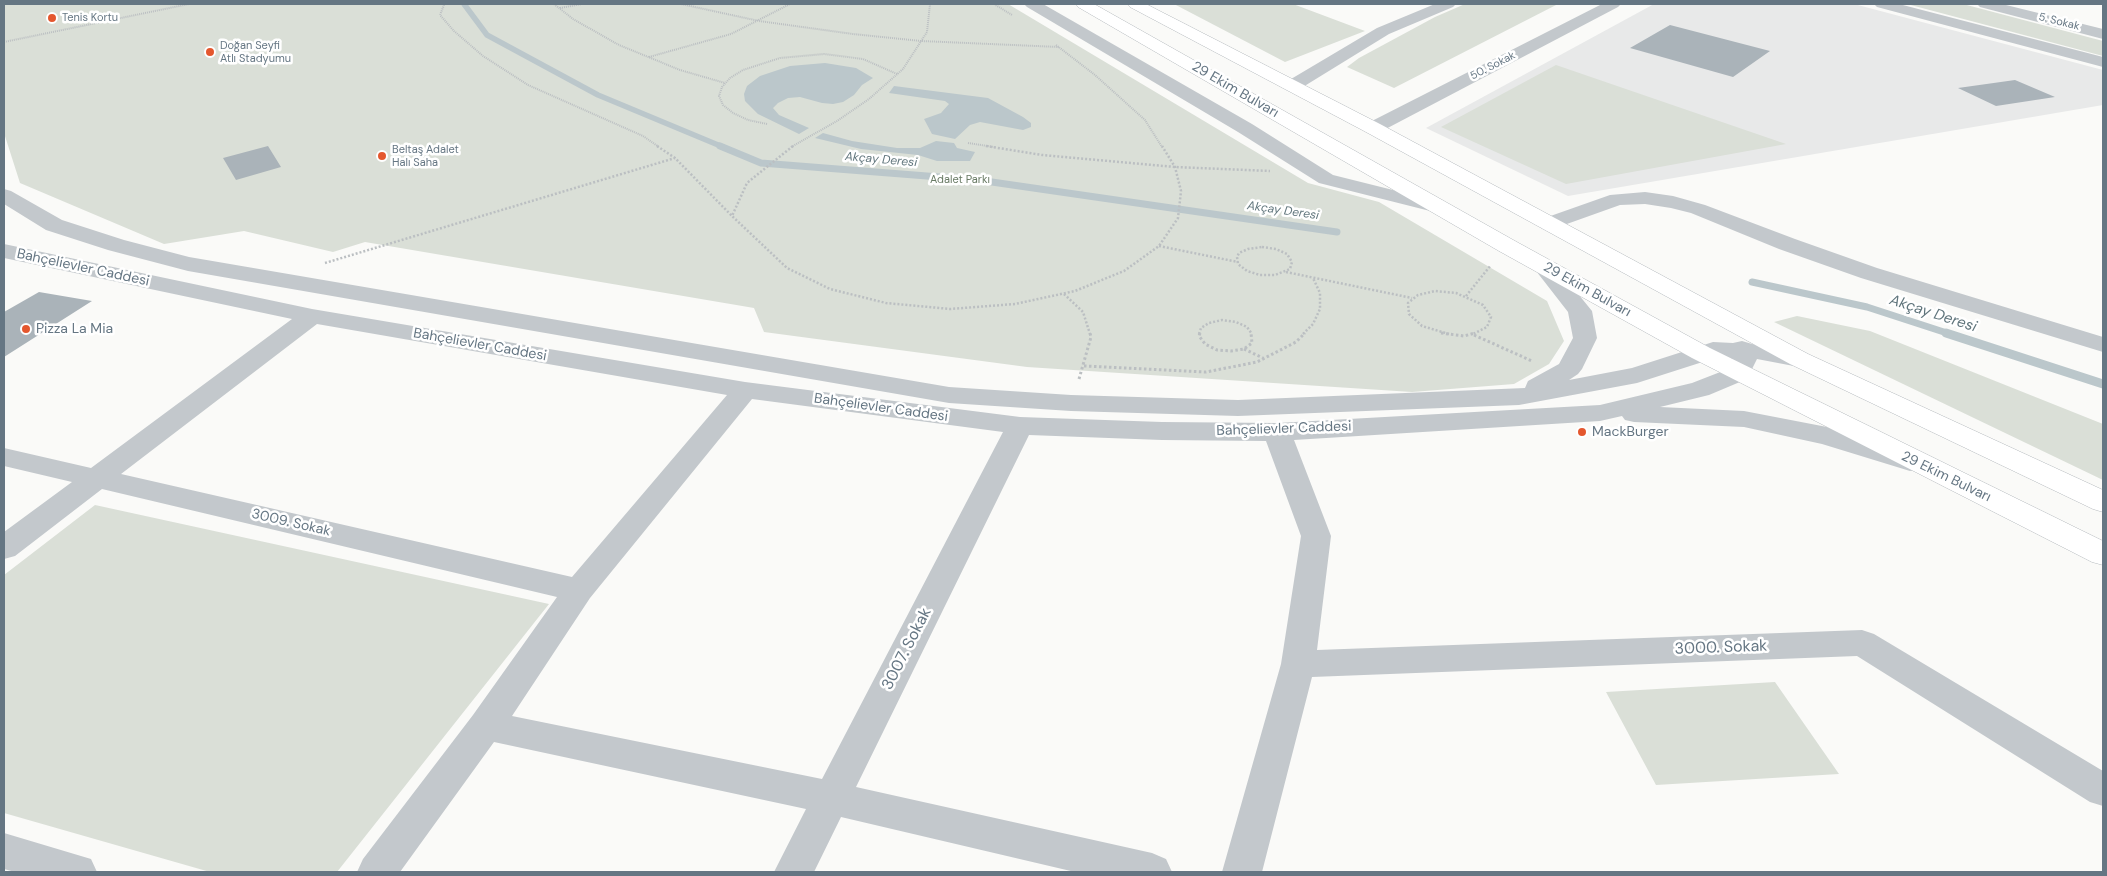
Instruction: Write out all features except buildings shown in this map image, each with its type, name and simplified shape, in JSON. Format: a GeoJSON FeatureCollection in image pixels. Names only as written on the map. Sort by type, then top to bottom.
{"type":"FeatureCollection","features":[{"type":"Feature","properties":{"kind":"main road","name":"29 Ekim Bulvarı"},"geometry":{"type":"LineString","coordinates":[[1083,4],[1700,354]]}},
{"type":"Feature","properties":{"kind":"main road","name":"29 Ekim Bulvarı"},"geometry":{"type":"LineString","coordinates":[[1136,4],[1373,128],[1799,359],[2103,502]]}},
{"type":"Feature","properties":{"kind":"main road","name":"29 Ekim Bulvarı"},"geometry":{"type":"LineString","coordinates":[[1740,362],[1926,467],[2103,554]]}},
{"type":"Feature","properties":{"kind":"street"},"geometry":{"type":"LineString","coordinates":[[1032,4],[1245,128],[1326,179],[1438,206]]}},
{"type":"Feature","properties":{"kind":"street","name":"50. Sokak"},"geometry":{"type":"LineString","coordinates":[[1373,128],[1613,4]]}},
{"type":"Feature","properties":{"kind":"street"},"geometry":{"type":"LineString","coordinates":[[1882,4],[2103,62]]}},
{"type":"Feature","properties":{"kind":"street","name":"5. Sokak"},"geometry":{"type":"LineString","coordinates":[[1985,4],[2095,27]]}},
{"type":"Feature","properties":{"kind":"street"},"geometry":{"type":"LineString","coordinates":[[1292,86],[1383,31],[1435,5]]}},
{"type":"Feature","properties":{"kind":"street","name":"Bahçelievler Caddesi"},"geometry":{"type":"LineString","coordinates":[[4,195],[54,225],[116,245],[188,264],[949,395],[1070,403],[1238,408],[1519,397],[1637,374],[1713,350],[1740,362]]}},
{"type":"Feature","properties":{"kind":"street"},"geometry":{"type":"LineString","coordinates":[[1550,224],[1618,199],[1645,198],[1673,202],[1698,209],[1787,244],[1869,273],[2103,345]]}},
{"type":"Feature","properties":{"kind":"street","name":"Bahçelievler Caddesi"},"geometry":{"type":"LineString","coordinates":[[4,251],[312,316],[745,390],[1020,426],[1162,432],[1277,432],[1600,412],[1700,389],[1740,362],[1764,352],[1799,359]]}},
{"type":"Feature","properties":{"kind":"street"},"geometry":{"type":"LineString","coordinates":[[1519,397],[1569,369],[1585,338],[1580,312],[1544,267]]}},
{"type":"Feature","properties":{"kind":"street"},"geometry":{"type":"LineString","coordinates":[[4,548],[312,316]]}},
{"type":"Feature","properties":{"kind":"street"},"geometry":{"type":"LineString","coordinates":[[1719,316],[1736,332],[1740,362]]}},
{"type":"Feature","properties":{"kind":"street"},"geometry":{"type":"LineString","coordinates":[[376,872],[486,725],[578,590],[745,390]]}},
{"type":"Feature","properties":{"kind":"street"},"geometry":{"type":"LineString","coordinates":[[1600,412],[1744,419],[1826,436],[1926,467]]}},
{"type":"Feature","properties":{"kind":"street","name":"3007. Sokak"},"geometry":{"type":"LineString","coordinates":[[794,872],[1020,426]]}},
{"type":"Feature","properties":{"kind":"street"},"geometry":{"type":"LineString","coordinates":[[1242,872],[1298,664],[1316,536],[1277,432]]}},
{"type":"Feature","properties":{"kind":"street","name":"3009. Sokak"},"geometry":{"type":"LineString","coordinates":[[4,457],[578,590]]}},
{"type":"Feature","properties":{"kind":"street","name":"3000. Sokak"},"geometry":{"type":"LineString","coordinates":[[1298,664],[1862,643],[2103,790]]}},
{"type":"Feature","properties":{"kind":"street"},"geometry":{"type":"LineString","coordinates":[[486,725],[831,798],[1152,872]]}},
{"type":"Feature","properties":{"kind":"street"},"geometry":{"type":"LineString","coordinates":[[4,851],[77,872]]}},
{"type":"Feature","properties":{"kind":"path"},"geometry":{"type":"LineString","coordinates":[[4,42],[188,4]]}},
{"type":"Feature","properties":{"kind":"path"},"geometry":{"type":"LineString","coordinates":[[442,4],[444,5],[440,15],[454,31],[484,56],[528,85],[643,136],[675,158],[787,268],[830,289],[886,303],[950,309],[1015,304],[1064,294],[1124,271],[1159,246],[1178,215],[1181,190],[1175,167],[1145,120],[1095,75],[1051,41]]}},
{"type":"Feature","properties":{"kind":"path"},"geometry":{"type":"LineString","coordinates":[[554,4],[573,19],[620,45],[680,70],[725,84]]}},
{"type":"Feature","properties":{"kind":"path"},"geometry":{"type":"LineString","coordinates":[[560,8],[582,4]]}},
{"type":"Feature","properties":{"kind":"path"},"geometry":{"type":"LineString","coordinates":[[681,4],[759,21],[853,34],[921,41],[1059,47]]}},
{"type":"Feature","properties":{"kind":"path"},"geometry":{"type":"LineString","coordinates":[[648,57],[731,34],[790,4]]}},
{"type":"Feature","properties":{"kind":"path"},"geometry":{"type":"LineString","coordinates":[[732,216],[746,183],[766,170],[771,162],[800,140],[837,121],[869,99],[897,74],[927,32],[930,4]]}},
{"type":"Feature","properties":{"kind":"path"},"geometry":{"type":"LineString","coordinates":[[994,4],[1018,19]]}},
{"type":"Feature","properties":{"kind":"path"},"geometry":{"type":"LineString","coordinates":[[768,124],[748,120],[733,113],[723,105],[719,96],[722,87],[730,78],[760,63],[802,55],[844,55],[863,59],[897,74]]}},
{"type":"Feature","properties":{"kind":"path"},"geometry":{"type":"LineString","coordinates":[[968,144],[1042,155],[1175,167],[1318,174]]}},
{"type":"Feature","properties":{"kind":"path"},"geometry":{"type":"LineString","coordinates":[[272,279],[675,158]]}},
{"type":"Feature","properties":{"kind":"path"},"geometry":{"type":"LineString","coordinates":[[1159,246],[1238,262]]}},
{"type":"Feature","properties":{"kind":"path"},"geometry":{"type":"LineString","coordinates":[[1466,296],[1508,246]]}},
{"type":"Feature","properties":{"kind":"path"},"geometry":{"type":"LineString","coordinates":[[1286,272],[1292,265],[1290,258],[1282,251],[1255,247],[1243,251],[1237,257],[1242,268],[1253,274],[1274,275],[1286,272],[1412,298]]}},
{"type":"Feature","properties":{"kind":"path"},"geometry":{"type":"LineString","coordinates":[[1084,366],[1206,372],[1257,362],[1296,342],[1313,324],[1320,309],[1320,293],[1313,278]]}},
{"type":"Feature","properties":{"kind":"path"},"geometry":{"type":"LineString","coordinates":[[1473,334],[1487,327],[1491,316],[1482,305],[1466,296],[1435,291],[1426,292],[1412,298],[1408,303],[1410,314],[1422,326],[1441,334],[1473,334],[1559,374]]}},
{"type":"Feature","properties":{"kind":"path"},"geometry":{"type":"LineString","coordinates":[[1064,294],[1083,312],[1091,338],[1084,366],[1070,403]]}},
{"type":"Feature","properties":{"kind":"path"},"geometry":{"type":"LineString","coordinates":[[1244,349],[1254,339],[1251,331],[1242,324],[1216,321],[1204,325],[1199,332],[1201,340],[1216,350],[1231,351],[1244,349],[1264,358]]}},
{"type":"Feature","properties":{"kind":"shaded area"},"geometry":{"type":"Polygon","coordinates":[[[1654,4],[1854,4],[2103,70],[2103,105],[1568,196],[1426,128],[1654,4]]]}},
{"type":"Feature","properties":{"kind":"shaded area"},"geometry":{"type":"Polygon","coordinates":[[[825,63],[856,68],[873,78],[843,102],[833,104],[822,103],[800,97],[788,98],[778,103],[773,108],[779,115],[809,128],[799,134],[758,114],[745,101],[744,94],[747,86],[760,76],[790,66],[825,63]]]}},
{"type":"Feature","properties":{"kind":"shaded area"},"geometry":{"type":"Polygon","coordinates":[[[894,86],[988,98],[1023,117],[1031,123],[1031,127],[1023,130],[980,122],[970,125],[955,139],[932,134],[924,119],[941,113],[949,104],[945,101],[889,93],[894,86]]]}},
{"type":"Feature","properties":{"kind":"shaded area"},"geometry":{"type":"Polygon","coordinates":[[[823,133],[852,141],[897,148],[920,148],[936,141],[954,143],[957,148],[975,152],[970,161],[937,161],[918,155],[861,149],[815,138],[823,133]]]}},
{"type":"Feature","properties":{"kind":"green space","name":"Adalet Parkı"},"geometry":{"type":"Polygon","coordinates":[[[4,4],[1008,4],[1308,183],[1379,202],[1547,301],[1564,341],[1549,364],[1514,384],[1412,392],[1027,367],[764,332],[754,308],[365,242],[333,252],[244,231],[164,244],[20,183],[4,133],[4,4]]]}},
{"type":"Feature","properties":{"kind":"green space"},"geometry":{"type":"Polygon","coordinates":[[[1174,4],[1293,4],[1365,31],[1285,62],[1174,4]]]}},
{"type":"Feature","properties":{"kind":"green space"},"geometry":{"type":"Polygon","coordinates":[[[1465,4],[1558,4],[1394,88],[1347,67],[1359,58],[1435,17],[1465,4]]]}},
{"type":"Feature","properties":{"kind":"green space"},"geometry":{"type":"Polygon","coordinates":[[[1907,4],[1963,4],[2103,41],[2103,56],[1907,4]]]}},
{"type":"Feature","properties":{"kind":"green space"},"geometry":{"type":"Polygon","coordinates":[[[1556,65],[1786,144],[1566,184],[1441,127],[1556,65]]]}},
{"type":"Feature","properties":{"kind":"green space"},"geometry":{"type":"Polygon","coordinates":[[[1797,316],[1870,331],[2103,424],[2103,480],[1774,322],[1797,316]]]}},
{"type":"Feature","properties":{"kind":"green space"},"geometry":{"type":"Polygon","coordinates":[[[95,505],[549,604],[337,872],[210,872],[4,813],[4,575],[95,505]]]}},
{"type":"Feature","properties":{"kind":"green space"},"geometry":{"type":"Polygon","coordinates":[[[1775,682],[1839,774],[1656,785],[1606,692],[1775,682]]]}},
{"type":"Feature","properties":{"kind":"waterway","name":"Akçay Deresi"},"geometry":{"type":"LineString","coordinates":[[464,4],[487,35],[598,95],[723,147]]}},
{"type":"Feature","properties":{"kind":"waterway","name":"Akçay Deresi"},"geometry":{"type":"LineString","coordinates":[[720,146],[761,163],[978,180],[1337,232]]}},
{"type":"Feature","properties":{"kind":"waterway","name":"Akçay Deresi"},"geometry":{"type":"LineString","coordinates":[[1752,282],[1867,307],[1950,334]]}},
{"type":"Feature","properties":{"kind":"waterway","name":"Akçay Deresi"},"geometry":{"type":"LineString","coordinates":[[1946,333],[2103,384]]}},
{"type":"Feature","properties":{"kind":"place","name":"Tenis Kortu"},"geometry":{"type":"Point","coordinates":[52,18]}},
{"type":"Feature","properties":{"kind":"place","name":"Doğan Seyfi Atlı Stadyumu"},"geometry":{"type":"Point","coordinates":[210,52]}},
{"type":"Feature","properties":{"kind":"place","name":"Beltaş Adalet Halı Saha"},"geometry":{"type":"Point","coordinates":[382,156]}},
{"type":"Feature","properties":{"kind":"place","name":"Pizza La Mia"},"geometry":{"type":"Point","coordinates":[26,329]}},
{"type":"Feature","properties":{"kind":"place","name":"MackBurger"},"geometry":{"type":"Point","coordinates":[1582,432]}}]}
